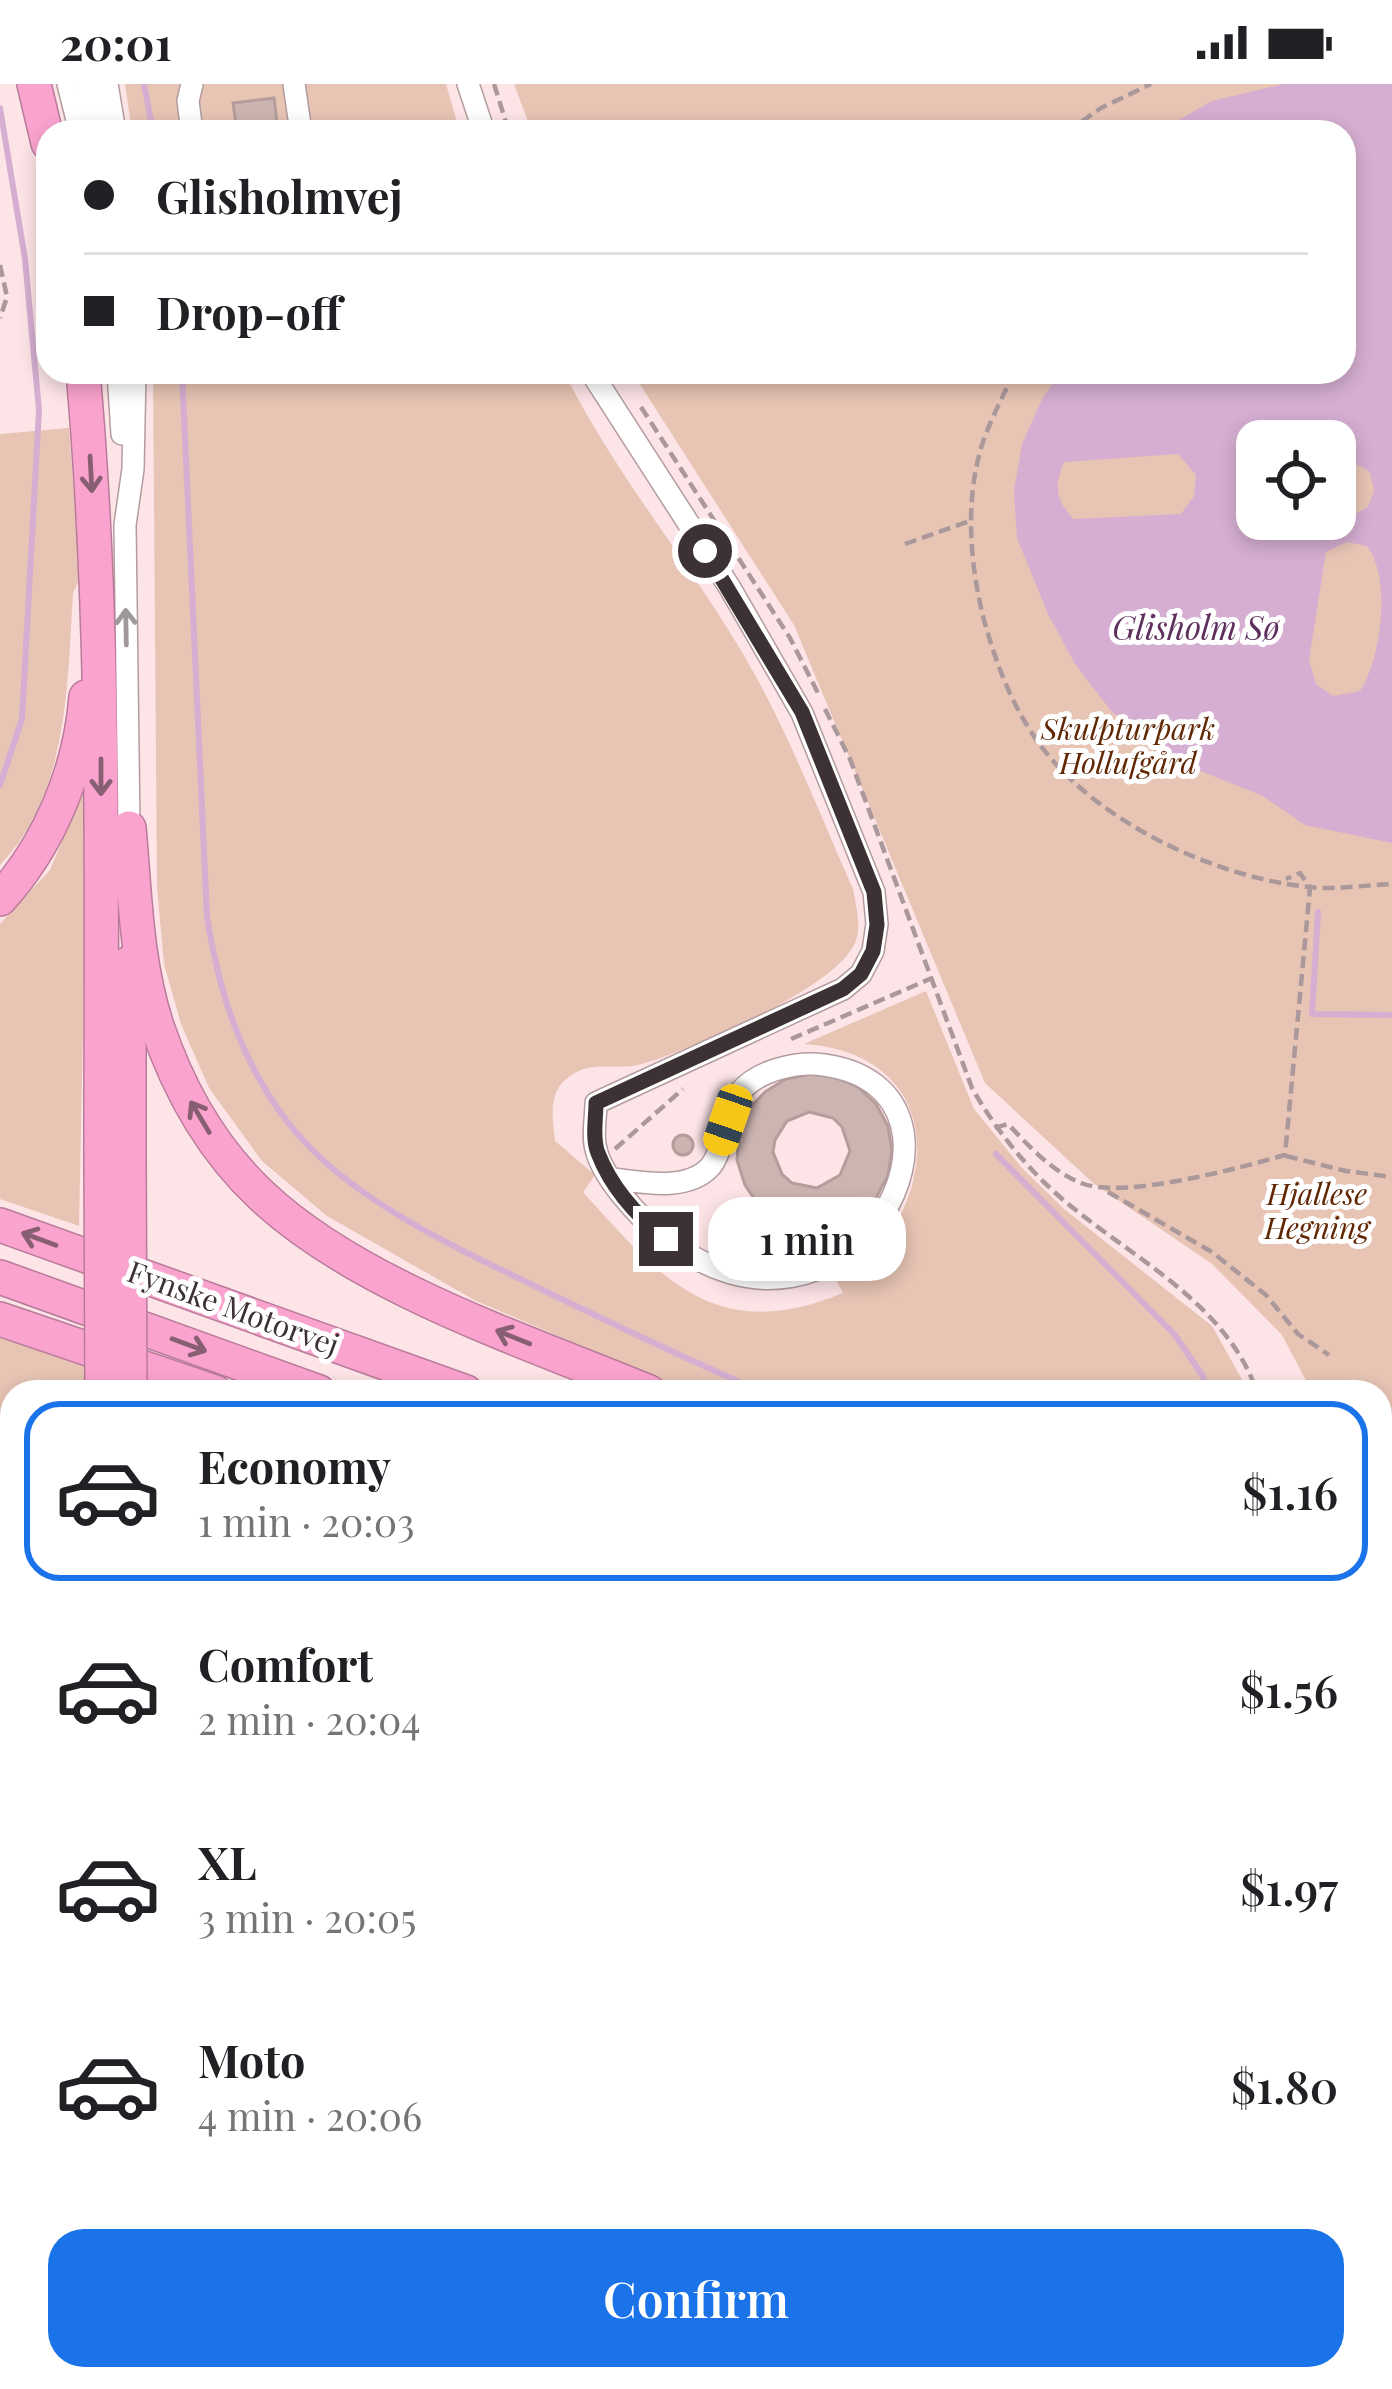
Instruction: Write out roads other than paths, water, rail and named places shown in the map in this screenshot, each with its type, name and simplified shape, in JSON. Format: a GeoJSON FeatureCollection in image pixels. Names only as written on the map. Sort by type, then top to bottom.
{"type":"FeatureCollection","features":[{"type":"Feature","properties":{"kind":"highway"},"geometry":{"type":"LineString","coordinates":[[34,84],[43,120]]}},
{"type":"Feature","properties":{"kind":"highway"},"geometry":{"type":"LineString","coordinates":[[84,384],[96,576],[115,1153],[129,1380]]}},
{"type":"Feature","properties":{"kind":"highway"},"geometry":{"type":"LineString","coordinates":[[0,899],[40,848],[68,783],[86,706],[96,576]]}},
{"type":"Feature","properties":{"kind":"highway"},"geometry":{"type":"LineString","coordinates":[[103,1380],[129,828]]}},
{"type":"Feature","properties":{"kind":"highway"},"geometry":{"type":"LineString","coordinates":[[129,828],[139,949],[156,1022],[180,1085],[209,1132],[262,1196],[338,1253],[472,1320],[620,1380]]}},
{"type":"Feature","properties":{"kind":"highway","name":"Fynske Motorvej"},"geometry":{"type":"LineString","coordinates":[[0,1225],[433,1380]]}},
{"type":"Feature","properties":{"kind":"highway","name":"Fynske Motorvej"},"geometry":{"type":"LineString","coordinates":[[0,1277],[286,1380]]}},
{"type":"Feature","properties":{"kind":"highway"},"geometry":{"type":"LineString","coordinates":[[0,1319],[180,1380]]}},
{"type":"Feature","properties":{"kind":"street"},"geometry":{"type":"LineString","coordinates":[[68,84],[77,120]]}},
{"type":"Feature","properties":{"kind":"street"},"geometry":{"type":"LineString","coordinates":[[88,84],[94,120]]}},
{"type":"Feature","properties":{"kind":"street"},"geometry":{"type":"LineString","coordinates":[[107,84],[113,120]]}},
{"type":"Feature","properties":{"kind":"street"},"geometry":{"type":"LineString","coordinates":[[190,120],[192,84]]}},
{"type":"Feature","properties":{"kind":"street"},"geometry":{"type":"LineString","coordinates":[[294,84],[299,120]]}},
{"type":"Feature","properties":{"kind":"street"},"geometry":{"type":"LineString","coordinates":[[468,84],[480,120]]}},
{"type":"Feature","properties":{"kind":"street"},"geometry":{"type":"LineString","coordinates":[[119,384],[129,828]]}},
{"type":"Feature","properties":{"kind":"street"},"geometry":{"type":"LineString","coordinates":[[125,525],[133,469],[134,384]]}},
{"type":"Feature","properties":{"kind":"street"},"geometry":{"type":"LineString","coordinates":[[599,384],[730,588],[802,712],[874,892],[877,925],[873,951],[861,974],[843,989],[596,1103],[596,1150],[613,1179],[644,1222],[688,1256],[722,1273],[765,1279],[808,1271],[849,1255],[881,1222],[902,1172],[905,1138],[881,1090],[851,1071],[821,1064],[795,1065],[770,1072],[740,1091],[710,1167],[696,1176],[659,1183],[613,1179]]}},
{"type":"Feature","properties":{"kind":"water","name":"Glisholm Sø"},"geometry":{"type":"Polygon","coordinates":[[[1284,84],[1392,84],[1392,843],[1305,825],[1263,796],[1178,762],[1112,712],[1075,664],[1048,614],[1017,538],[1014,491],[1022,444],[1053,384],[1356,384],[1356,120],[1178,120],[1212,101],[1284,84]],[[1178,454],[1064,462],[1058,492],[1074,519],[1181,514],[1194,496],[1196,475],[1178,454]],[[1347,542],[1326,552],[1309,660],[1316,684],[1333,696],[1360,691],[1378,640],[1379,578],[1367,546],[1347,542]]]}},
{"type":"Feature","properties":{"kind":"waterway"},"geometry":{"type":"LineString","coordinates":[[144,84],[151,120]]}},
{"type":"Feature","properties":{"kind":"waterway"},"geometry":{"type":"LineString","coordinates":[[0,108],[25,259],[36,378]]}},
{"type":"Feature","properties":{"kind":"waterway"},"geometry":{"type":"LineString","coordinates":[[0,785],[22,719],[37,384]]}},
{"type":"Feature","properties":{"kind":"waterway"},"geometry":{"type":"LineString","coordinates":[[183,384],[207,917],[225,998],[256,1073],[286,1120],[311,1148],[371,1198],[477,1258],[735,1380]]}},
{"type":"Feature","properties":{"kind":"waterway"},"geometry":{"type":"LineString","coordinates":[[1318,912],[1312,1014],[1392,1015]]}},
{"type":"Feature","properties":{"kind":"waterway"},"geometry":{"type":"LineString","coordinates":[[996,1154],[1175,1335],[1204,1380]]}},
{"type":"Feature","properties":{"kind":"park label","name":"Skulpturpark Hollufgård"},"geometry":{"type":"Point","coordinates":[1128,747]}},
{"type":"Feature","properties":{"kind":"park label","name":"Hjallese Hegning"},"geometry":{"type":"Point","coordinates":[1317,1212]}}]}
